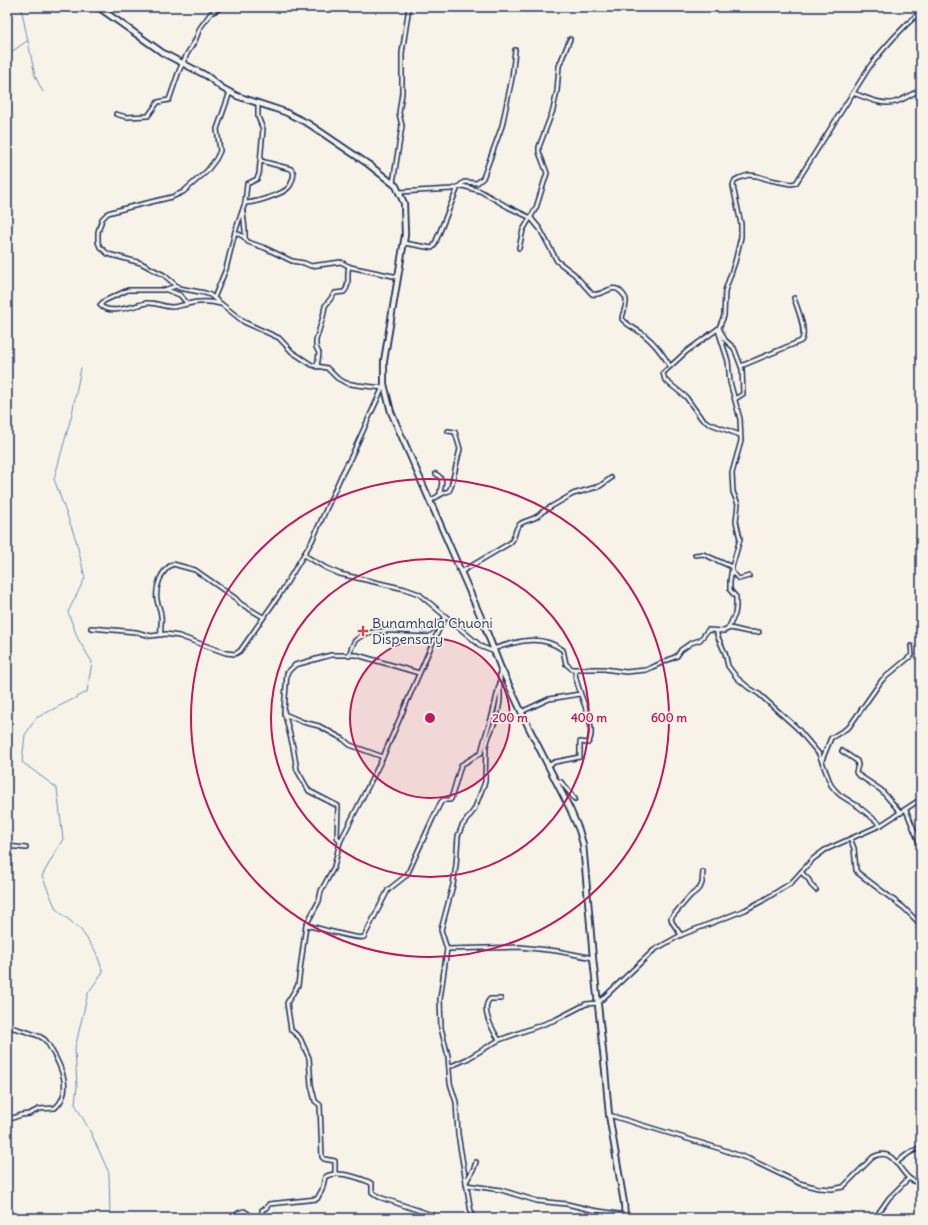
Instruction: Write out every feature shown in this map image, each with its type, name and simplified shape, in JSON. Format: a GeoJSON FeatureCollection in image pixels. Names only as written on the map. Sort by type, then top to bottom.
{"type":"FeatureCollection","features":[{"type":"Feature","properties":{"kind":"street"},"geometry":{"type":"LineString","coordinates":[[98,7],[163,53],[207,76],[230,92],[258,104],[285,112],[309,124],[360,157],[393,183],[399,192],[405,210],[404,243],[385,348],[383,386],[391,412],[483,622],[500,666],[521,712],[573,815],[583,844],[609,1114],[625,1217],[567,1204],[537,1201],[502,1190],[466,1184]]}},
{"type":"Feature","properties":{"kind":"street"},"geometry":{"type":"LineString","coordinates":[[116,114],[126,117],[148,116],[158,102],[169,100],[183,64],[205,19],[211,13],[222,7]]}},
{"type":"Feature","properties":{"kind":"street"},"geometry":{"type":"LineString","coordinates":[[393,183],[402,126],[399,111],[402,93],[402,59],[409,7]]}},
{"type":"Feature","properties":{"kind":"street"},"geometry":{"type":"LineString","coordinates":[[740,435],[708,423],[701,418],[686,398],[665,380],[663,373],[698,342],[718,328],[724,316],[725,291],[735,262],[741,237],[740,217],[734,191],[735,180],[742,176],[749,175],[791,184],[796,183],[860,80],[882,49],[921,11]]}},
{"type":"Feature","properties":{"kind":"street"},"geometry":{"type":"LineString","coordinates":[[519,248],[523,230],[536,208],[547,173],[539,152],[539,147],[553,110],[557,91],[559,66],[570,39]]}},
{"type":"Feature","properties":{"kind":"street"},"geometry":{"type":"LineString","coordinates":[[404,243],[430,248],[434,246],[458,187],[464,182],[475,183],[480,181],[486,171],[502,126],[512,78],[515,50]]}},
{"type":"Feature","properties":{"kind":"street"},"geometry":{"type":"LineString","coordinates":[[853,93],[877,101],[890,103],[896,102],[921,90]]}},
{"type":"Feature","properties":{"kind":"street"},"geometry":{"type":"LineString","coordinates":[[230,92],[217,129],[220,153],[207,171],[183,192],[172,197],[111,212],[104,216],[98,226],[98,242],[102,249],[113,256],[141,264],[152,269],[164,275],[176,286],[205,293],[214,298],[244,322],[279,338],[292,352],[303,360],[317,367],[328,368],[337,378],[346,383],[361,386],[383,386]]}},
{"type":"Feature","properties":{"kind":"street"},"geometry":{"type":"LineString","coordinates":[[214,298],[226,269],[235,232],[245,203],[247,184],[258,178],[261,161],[263,129],[258,117],[258,104]]}},
{"type":"Feature","properties":{"kind":"street"},"geometry":{"type":"LineString","coordinates":[[245,203],[281,193],[290,186],[294,174],[291,169],[261,161]]}},
{"type":"Feature","properties":{"kind":"street"},"geometry":{"type":"LineString","coordinates":[[399,192],[453,189],[465,186],[480,191],[508,208],[531,218],[540,230],[557,261],[574,274],[592,294],[599,294],[612,288],[618,289],[622,292],[626,298],[622,319],[628,325],[642,333],[658,347],[670,366]]}},
{"type":"Feature","properties":{"kind":"street"},"geometry":{"type":"LineString","coordinates":[[242,211],[245,238]]}},
{"type":"Feature","properties":{"kind":"street"},"geometry":{"type":"LineString","coordinates":[[235,232],[245,238],[248,242],[265,248],[292,261],[311,266],[341,262],[349,266],[398,276]]}},
{"type":"Feature","properties":{"kind":"street"},"geometry":{"type":"LineString","coordinates":[[317,367],[318,353],[316,340],[325,306],[335,292],[344,292],[346,289],[349,266]]}},
{"type":"Feature","properties":{"kind":"street"},"geometry":{"type":"LineString","coordinates":[[176,286],[166,289],[128,290],[104,301],[100,305],[105,308],[116,310],[148,303],[171,307],[210,302],[223,304]]}},
{"type":"Feature","properties":{"kind":"street"},"geometry":{"type":"LineString","coordinates":[[166,289],[180,295],[188,304]]}},
{"type":"Feature","properties":{"kind":"street"},"geometry":{"type":"LineString","coordinates":[[741,366],[802,339],[804,335],[794,298]]}},
{"type":"Feature","properties":{"kind":"street"},"geometry":{"type":"LineString","coordinates":[[718,328],[725,340],[734,348],[741,366],[743,394],[735,399]]}},
{"type":"Feature","properties":{"kind":"street"},"geometry":{"type":"LineString","coordinates":[[304,555],[326,568],[340,574],[413,591],[424,598],[482,647],[494,651],[524,640],[542,640],[563,650],[566,664],[569,668],[575,670],[600,669],[626,672],[646,670],[675,657],[681,650],[691,643],[700,640],[708,630],[724,631],[728,628],[736,610],[736,597],[730,588],[732,567],[740,542],[736,521],[738,504],[733,492],[732,468],[741,441],[740,419],[730,382],[728,362],[720,340],[718,328]]}},
{"type":"Feature","properties":{"kind":"street"},"geometry":{"type":"LineString","coordinates":[[91,628],[136,632],[151,636],[161,635],[183,637],[226,653],[235,654],[240,652],[280,594],[318,529],[332,494],[383,386]]}},
{"type":"Feature","properties":{"kind":"street"},"geometry":{"type":"LineString","coordinates":[[440,493],[451,489],[460,450],[455,432],[448,431]]}},
{"type":"Feature","properties":{"kind":"street"},"geometry":{"type":"LineString","coordinates":[[430,501],[437,497],[440,493],[442,480],[440,476],[436,474]]}},
{"type":"Feature","properties":{"kind":"street"},"geometry":{"type":"LineString","coordinates":[[461,572],[510,543],[515,536],[517,527],[521,523],[534,519],[542,512],[573,494],[600,486],[611,478]]}},
{"type":"Feature","properties":{"kind":"street"},"geometry":{"type":"LineString","coordinates":[[695,555],[703,554],[732,567]]}},
{"type":"Feature","properties":{"kind":"street"},"geometry":{"type":"LineString","coordinates":[[161,635],[160,628],[162,618],[157,601],[157,592],[161,577],[166,569],[173,564],[195,570],[242,604],[263,617]]}},
{"type":"Feature","properties":{"kind":"street"},"geometry":{"type":"LineString","coordinates":[[732,572],[739,578],[749,576]]}},
{"type":"Feature","properties":{"kind":"street"},"geometry":{"type":"LineString","coordinates":[[335,1174],[335,1161],[324,1159],[322,1157],[320,1105],[315,1101],[311,1084],[309,1058],[300,1038],[291,1030],[287,1006],[290,997],[298,985],[306,925],[319,901],[321,891],[334,867],[340,842],[383,757],[445,617]]}},
{"type":"Feature","properties":{"kind":"street"},"geometry":{"type":"LineString","coordinates":[[349,656],[355,641],[366,634],[382,631],[428,632],[443,621]]}},
{"type":"Feature","properties":{"kind":"street"},"geometry":{"type":"LineString","coordinates":[[728,628],[746,633],[759,632]]}},
{"type":"Feature","properties":{"kind":"street"},"geometry":{"type":"LineString","coordinates":[[717,631],[728,666],[737,678],[749,688],[760,694],[797,728],[819,753],[831,785],[838,793],[859,807],[881,826]]}},
{"type":"Feature","properties":{"kind":"street"},"geometry":{"type":"LineString","coordinates":[[822,760],[831,738],[849,727],[885,676],[898,668],[912,655],[911,646]]}},
{"type":"Feature","properties":{"kind":"street"},"geometry":{"type":"LineString","coordinates":[[340,842],[337,837],[338,806],[308,790],[296,766],[293,747],[284,714],[286,677],[290,668],[295,665],[328,655],[357,655],[419,673]]}},
{"type":"Feature","properties":{"kind":"street"},"geometry":{"type":"LineString","coordinates":[[472,1218],[457,1126],[456,1102],[451,1087],[449,1067],[441,1028],[440,1007],[447,949],[441,930],[453,885],[458,836],[462,826],[474,810],[484,787],[486,778],[486,746],[499,710],[501,693],[500,666]]}},
{"type":"Feature","properties":{"kind":"street"},"geometry":{"type":"LineString","coordinates":[[549,765],[557,761],[580,757],[580,742],[588,743],[591,740],[588,718],[575,679],[575,670]]}},
{"type":"Feature","properties":{"kind":"street"},"geometry":{"type":"LineString","coordinates":[[306,925],[350,936],[360,938],[364,937],[388,890],[407,875],[441,802],[443,800],[451,799],[461,765],[465,761],[481,753],[492,716],[500,680]]}},
{"type":"Feature","properties":{"kind":"street"},"geometry":{"type":"LineString","coordinates":[[521,712],[549,699],[565,695],[580,694]]}},
{"type":"Feature","properties":{"kind":"street"},"geometry":{"type":"LineString","coordinates":[[284,714],[303,722],[319,726],[343,739],[350,745],[383,757]]}},
{"type":"Feature","properties":{"kind":"street"},"geometry":{"type":"LineString","coordinates":[[842,751],[857,761],[857,774],[881,790],[901,813]]}},
{"type":"Feature","properties":{"kind":"street"},"geometry":{"type":"LineString","coordinates":[[556,780],[561,782],[575,799]]}},
{"type":"Feature","properties":{"kind":"street"},"geometry":{"type":"LineString","coordinates":[[449,1067],[467,1059],[499,1040],[555,1020],[586,1004],[598,1003],[654,950],[681,935],[745,910],[762,901],[791,883],[813,859],[825,850],[881,826],[921,799]]}},
{"type":"Feature","properties":{"kind":"street"},"geometry":{"type":"LineString","coordinates":[[906,810],[921,847]]}},
{"type":"Feature","properties":{"kind":"street"},"geometry":{"type":"LineString","coordinates":[[850,839],[854,848],[856,870],[858,873],[904,908],[921,925]]}},
{"type":"Feature","properties":{"kind":"street"},"geometry":{"type":"LineString","coordinates":[[7,846],[26,848]]}},
{"type":"Feature","properties":{"kind":"street"},"geometry":{"type":"LineString","coordinates":[[681,935],[671,918],[687,899],[700,888],[703,872]]}},
{"type":"Feature","properties":{"kind":"street"},"geometry":{"type":"LineString","coordinates":[[801,872],[816,890]]}},
{"type":"Feature","properties":{"kind":"street"},"geometry":{"type":"LineString","coordinates":[[447,949],[520,947],[558,951],[593,958]]}},
{"type":"Feature","properties":{"kind":"street"},"geometry":{"type":"LineString","coordinates":[[499,1040],[487,1016],[485,1008],[486,1002],[490,999],[501,999]]}},
{"type":"Feature","properties":{"kind":"street"},"geometry":{"type":"LineString","coordinates":[[7,1026],[45,1039],[62,1070],[64,1089],[63,1098],[55,1108],[39,1109],[29,1114],[7,1120]]}},
{"type":"Feature","properties":{"kind":"street"},"geometry":{"type":"LineString","coordinates":[[609,1114],[721,1149],[749,1159],[799,1183],[818,1188],[832,1189],[843,1187],[873,1157],[879,1154],[885,1155],[897,1162],[909,1178],[921,1184]]}},
{"type":"Feature","properties":{"kind":"street"},"geometry":{"type":"LineString","coordinates":[[897,1162],[909,1153],[921,1147]]}},
{"type":"Feature","properties":{"kind":"street"},"geometry":{"type":"LineString","coordinates":[[466,1184],[476,1162]]}},
{"type":"Feature","properties":{"kind":"street"},"geometry":{"type":"LineString","coordinates":[[234,1218],[238,1213],[246,1211],[253,1217],[262,1218],[262,1210],[266,1208],[268,1204],[317,1199],[322,1190],[325,1176],[335,1174],[366,1180],[371,1183],[372,1192],[379,1197],[441,1218]]}},
{"type":"Feature","properties":{"kind":"street"},"geometry":{"type":"LineString","coordinates":[[876,1218],[889,1198],[909,1178]]}},
{"type":"Feature","properties":{"kind":"waterway"},"geometry":{"type":"LineString","coordinates":[[21,7],[35,76],[43,92]]}},
{"type":"Feature","properties":{"kind":"waterway"},"geometry":{"type":"LineString","coordinates":[[7,55],[27,41]]}},
{"type":"Feature","properties":{"kind":"waterway"},"geometry":{"type":"LineString","coordinates":[[81,368],[72,414],[54,479],[76,540],[85,578],[68,612],[78,639],[92,662],[87,692],[36,718],[25,735],[22,762],[57,788],[63,839],[42,876],[56,909],[81,930],[96,952],[103,972],[88,993],[75,1048],[77,1086],[75,1104],[91,1133],[109,1173],[110,1218]]}},
{"type":"Feature","properties":{"kind":"place","name":"Bunamhala Chuoni Dispensary"},"geometry":{"type":"Point","coordinates":[363,631]}}]}
